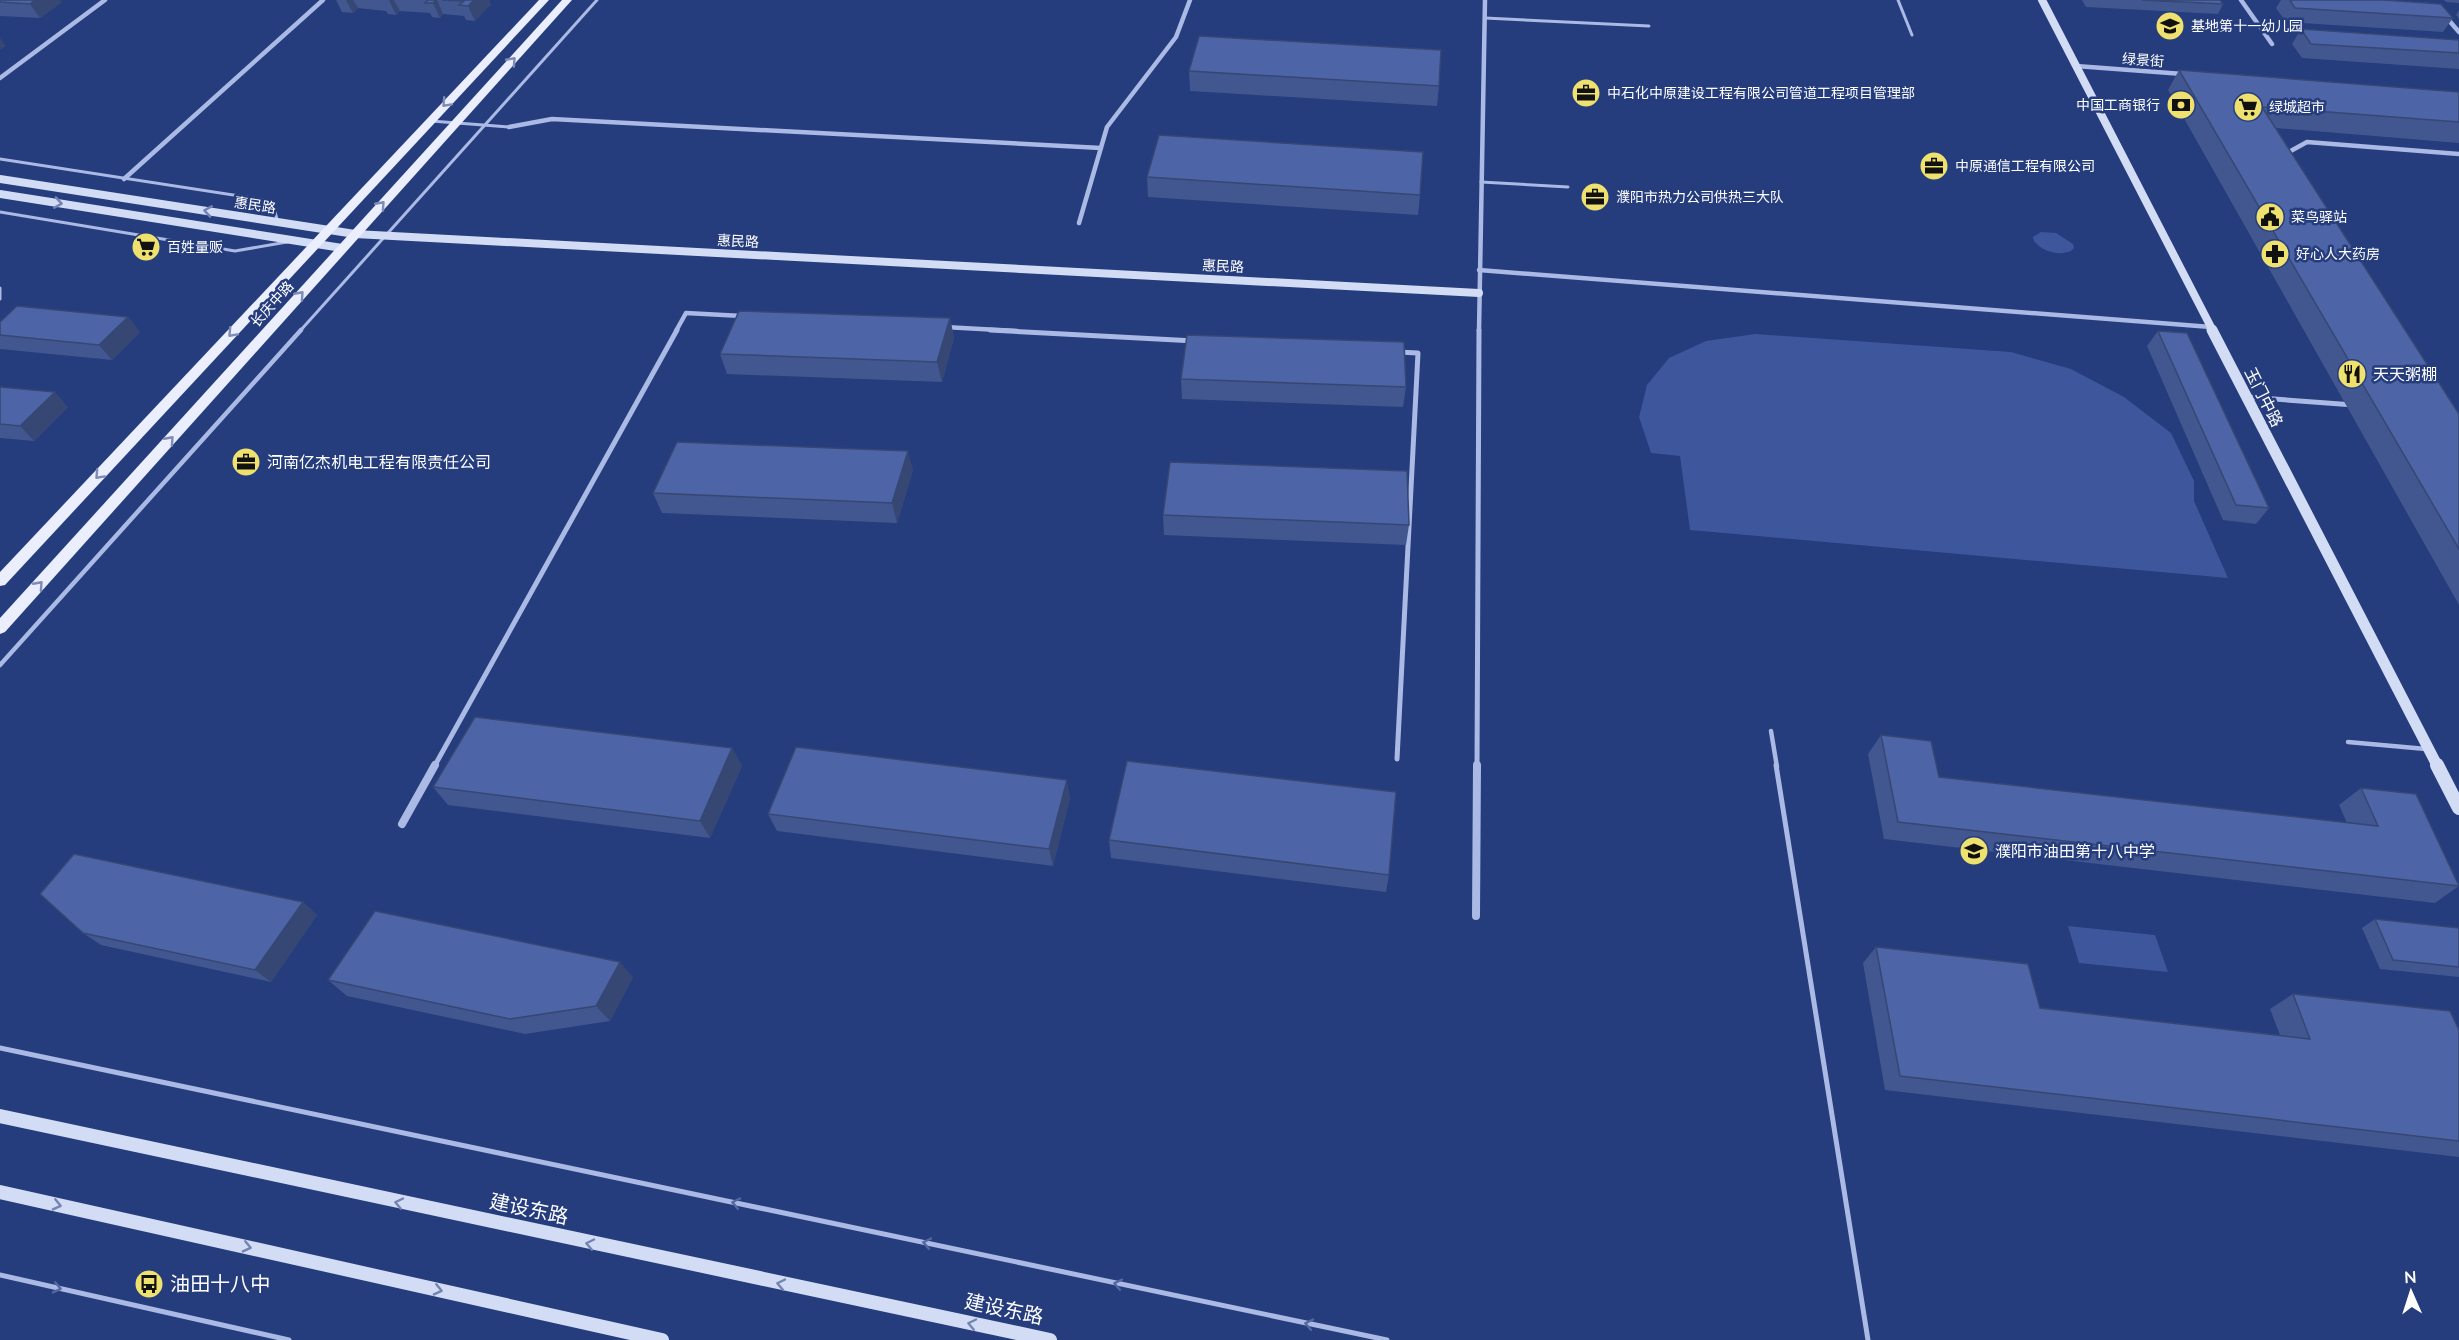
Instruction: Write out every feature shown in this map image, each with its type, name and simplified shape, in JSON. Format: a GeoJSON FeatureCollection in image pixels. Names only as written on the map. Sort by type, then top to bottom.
{"type":"FeatureCollection","features":[{"type":"Feature","properties":{"kind":"main road","name":"长庆中路"},"geometry":{"type":"LineString","coordinates":[[0,582],[544,0]]}},
{"type":"Feature","properties":{"kind":"main road","name":"长庆中路"},"geometry":{"type":"LineString","coordinates":[[0,628],[567,0]]}},
{"type":"Feature","properties":{"kind":"street"},"geometry":{"type":"LineString","coordinates":[[0,78],[105,0]]}},
{"type":"Feature","properties":{"kind":"street"},"geometry":{"type":"LineString","coordinates":[[124,179],[323,0]]}},
{"type":"Feature","properties":{"kind":"street"},"geometry":{"type":"LineString","coordinates":[[1078,222],[1107,127],[1176,37],[1190,0]]}},
{"type":"Feature","properties":{"kind":"street"},"geometry":{"type":"LineString","coordinates":[[1476,916],[1479,270],[1485,0]]}},
{"type":"Feature","properties":{"kind":"street","name":"玉门中路"},"geometry":{"type":"LineString","coordinates":[[2042,0],[2459,808]]}},
{"type":"Feature","properties":{"kind":"street"},"geometry":{"type":"LineString","coordinates":[[2241,0],[2272,44]]}},
{"type":"Feature","properties":{"kind":"street"},"geometry":{"type":"LineString","coordinates":[[2439,8],[2459,32]]}},
{"type":"Feature","properties":{"kind":"street","name":"绿景街"},"geometry":{"type":"LineString","coordinates":[[2076,66],[2184,74]]}},
{"type":"Feature","properties":{"kind":"street"},"geometry":{"type":"LineString","coordinates":[[509,127],[552,119],[1101,148]]}},
{"type":"Feature","properties":{"kind":"street"},"geometry":{"type":"LineString","coordinates":[[2294,163],[2287,153],[2307,142],[2459,154]]}},
{"type":"Feature","properties":{"kind":"street","name":"惠民路"},"geometry":{"type":"LineString","coordinates":[[0,179],[355,234],[1479,293]]}},
{"type":"Feature","properties":{"kind":"street","name":"惠民路"},"geometry":{"type":"LineString","coordinates":[[0,194],[342,249]]}},
{"type":"Feature","properties":{"kind":"street"},"geometry":{"type":"LineString","coordinates":[[1479,270],[2211,327]]}},
{"type":"Feature","properties":{"kind":"street"},"geometry":{"type":"LineString","coordinates":[[402,824],[686,313],[744,316]]}},
{"type":"Feature","properties":{"kind":"street"},"geometry":{"type":"LineString","coordinates":[[931,326],[1203,341]]}},
{"type":"Feature","properties":{"kind":"street"},"geometry":{"type":"LineString","coordinates":[[1394,351],[1418,353],[1397,759]]}},
{"type":"Feature","properties":{"kind":"street"},"geometry":{"type":"LineString","coordinates":[[2247,397],[2366,406]]}},
{"type":"Feature","properties":{"kind":"street","name":"建设东路"},"geometry":{"type":"LineString","coordinates":[[0,1116],[1050,1340]]}},
{"type":"Feature","properties":{"kind":"street"},"geometry":{"type":"LineString","coordinates":[[0,1192],[662,1340]]}},
{"type":"Feature","properties":{"kind":"lane"},"geometry":{"type":"LineString","coordinates":[[0,665],[597,0]]}},
{"type":"Feature","properties":{"kind":"lane"},"geometry":{"type":"LineString","coordinates":[[1898,0],[1912,36]]}},
{"type":"Feature","properties":{"kind":"lane"},"geometry":{"type":"LineString","coordinates":[[1485,18],[1649,26]]}},
{"type":"Feature","properties":{"kind":"lane"},"geometry":{"type":"LineString","coordinates":[[430,121],[509,127]]}},
{"type":"Feature","properties":{"kind":"lane"},"geometry":{"type":"LineString","coordinates":[[0,159],[272,201],[279,222]]}},
{"type":"Feature","properties":{"kind":"lane"},"geometry":{"type":"LineString","coordinates":[[1481,182],[1568,187]]}},
{"type":"Feature","properties":{"kind":"lane"},"geometry":{"type":"LineString","coordinates":[[0,212],[235,251],[294,241]]}},
{"type":"Feature","properties":{"kind":"lane"},"geometry":{"type":"LineString","coordinates":[[0,288],[0,299]]}},
{"type":"Feature","properties":{"kind":"lane"},"geometry":{"type":"LineString","coordinates":[[1771,731],[1868,1340]]}},
{"type":"Feature","properties":{"kind":"lane"},"geometry":{"type":"LineString","coordinates":[[2348,742],[2429,750]]}},
{"type":"Feature","properties":{"kind":"lane"},"geometry":{"type":"LineString","coordinates":[[0,1048],[1387,1340]]}},
{"type":"Feature","properties":{"kind":"lane"},"geometry":{"type":"LineString","coordinates":[[0,1275],[289,1340]]}},
{"type":"Feature","properties":{"kind":"shaded area"},"geometry":{"type":"Polygon","coordinates":[[[2041,232],[2056,233],[2073,244],[2074,248],[2061,253],[2046,250],[2034,241],[2033,237],[2041,232]]]}},
{"type":"Feature","properties":{"kind":"shaded area"},"geometry":{"type":"Polygon","coordinates":[[[1755,334],[2011,352],[2071,369],[2124,397],[2171,433],[2194,481],[2194,501],[2228,578],[1690,530],[1680,456],[1651,453],[1639,417],[1647,385],[1669,358],[1706,341],[1755,334]]]}},
{"type":"Feature","properties":{"kind":"shaded area"},"geometry":{"type":"Polygon","coordinates":[[[2068,926],[2155,935],[2168,972],[2079,963],[2068,926]]]}},
{"type":"Feature","properties":{"kind":"building"},"geometry":{"type":"Polygon","coordinates":[[[0,0],[35,0],[30,4],[0,2],[0,0]]]}},
{"type":"Feature","properties":{"kind":"building"},"geometry":{"type":"Polygon","coordinates":[[[428,0],[436,0],[433,3],[425,3],[428,0]]]}},
{"type":"Feature","properties":{"kind":"building"},"geometry":{"type":"Polygon","coordinates":[[[442,0],[474,0],[468,6],[459,5],[464,1],[442,0]]]}},
{"type":"Feature","properties":{"kind":"building"},"geometry":{"type":"Polygon","coordinates":[[[2142,0],[2220,0],[2223,4],[2142,0]]]}},
{"type":"Feature","properties":{"kind":"building"},"geometry":{"type":"Polygon","coordinates":[[[2290,0],[2384,0],[2441,4],[2453,18],[2295,8],[2290,0]]]}},
{"type":"Feature","properties":{"kind":"building"},"geometry":{"type":"Polygon","coordinates":[[[2301,29],[2459,40],[2459,53],[2311,44],[2301,29]]]}},
{"type":"Feature","properties":{"kind":"building"},"geometry":{"type":"Polygon","coordinates":[[[1199,36],[1441,50],[1439,86],[1189,71],[1199,36]]]}},
{"type":"Feature","properties":{"kind":"building"},"geometry":{"type":"Polygon","coordinates":[[[2179,70],[2459,92],[2459,122],[2262,107],[2459,414],[2459,549],[2179,70]]]}},
{"type":"Feature","properties":{"kind":"building"},"geometry":{"type":"Polygon","coordinates":[[[1159,135],[1423,152],[1420,195],[1147,177],[1159,135]]]}},
{"type":"Feature","properties":{"kind":"building"},"geometry":{"type":"Polygon","coordinates":[[[17,306],[128,317],[99,345],[0,335],[0,322],[17,306]]]}},
{"type":"Feature","properties":{"kind":"building"},"geometry":{"type":"Polygon","coordinates":[[[739,311],[950,318],[937,362],[720,354],[739,311]]]}},
{"type":"Feature","properties":{"kind":"building"},"geometry":{"type":"Polygon","coordinates":[[[2158,331],[2187,333],[2269,508],[2236,505],[2158,331]]]}},
{"type":"Feature","properties":{"kind":"building"},"geometry":{"type":"Polygon","coordinates":[[[1187,335],[1404,342],[1406,387],[1181,379],[1187,335]]]}},
{"type":"Feature","properties":{"kind":"building"},"geometry":{"type":"Polygon","coordinates":[[[0,387],[55,392],[20,426],[0,424],[0,387]]]}},
{"type":"Feature","properties":{"kind":"building"},"geometry":{"type":"Polygon","coordinates":[[[677,442],[908,451],[892,503],[653,493],[677,442]]]}},
{"type":"Feature","properties":{"kind":"building"},"geometry":{"type":"Polygon","coordinates":[[[1170,462],[1407,471],[1409,525],[1163,515],[1170,462]]]}},
{"type":"Feature","properties":{"kind":"building"},"geometry":{"type":"Polygon","coordinates":[[[475,717],[732,748],[700,821],[433,787],[475,717]]]}},
{"type":"Feature","properties":{"kind":"building"},"geometry":{"type":"Polygon","coordinates":[[[1881,735],[1931,741],[1939,777],[2378,826],[2361,788],[2416,794],[2459,886],[1898,822],[1881,735]]]}},
{"type":"Feature","properties":{"kind":"building"},"geometry":{"type":"Polygon","coordinates":[[[796,747],[1067,780],[1049,849],[768,814],[796,747]]]}},
{"type":"Feature","properties":{"kind":"building"},"geometry":{"type":"Polygon","coordinates":[[[1127,761],[1396,792],[1389,875],[1109,840],[1127,761]]]}},
{"type":"Feature","properties":{"kind":"building"},"geometry":{"type":"Polygon","coordinates":[[[74,854],[303,902],[255,970],[83,933],[40,894],[74,854]]]}},
{"type":"Feature","properties":{"kind":"building"},"geometry":{"type":"Polygon","coordinates":[[[375,911],[620,962],[596,1006],[510,1019],[328,980],[375,911]]]}},
{"type":"Feature","properties":{"kind":"building"},"geometry":{"type":"Polygon","coordinates":[[[2375,919],[2459,928],[2459,967],[2393,960],[2375,919]]]}},
{"type":"Feature","properties":{"kind":"building"},"geometry":{"type":"Polygon","coordinates":[[[1876,947],[2028,964],[2040,1008],[2310,1039],[2293,994],[2450,1011],[2459,1030],[2459,1141],[1900,1076],[1876,947]]]}},
{"type":"Feature","properties":{"kind":"place","name":"基地第十一幼儿园"},"geometry":{"type":"Point","coordinates":[2170,26]}},
{"type":"Feature","properties":{"kind":"place","name":"中石化中原建设工程有限公司管道工程项目管理部"},"geometry":{"type":"Point","coordinates":[1586,93]}},
{"type":"Feature","properties":{"kind":"place","name":"中国工商银行"},"geometry":{"type":"Point","coordinates":[2181,105]}},
{"type":"Feature","properties":{"kind":"place","name":"绿城超市"},"geometry":{"type":"Point","coordinates":[2248,107]}},
{"type":"Feature","properties":{"kind":"place","name":"中原通信工程有限公司"},"geometry":{"type":"Point","coordinates":[1934,166]}},
{"type":"Feature","properties":{"kind":"place","name":"濮阳市热力公司供热三大队"},"geometry":{"type":"Point","coordinates":[1595,197]}},
{"type":"Feature","properties":{"kind":"place","name":"菜鸟驿站"},"geometry":{"type":"Point","coordinates":[2270,217]}},
{"type":"Feature","properties":{"kind":"place","name":"百姓量贩"},"geometry":{"type":"Point","coordinates":[146,247]}},
{"type":"Feature","properties":{"kind":"place","name":"好心人大药房"},"geometry":{"type":"Point","coordinates":[2275,254]}},
{"type":"Feature","properties":{"kind":"place","name":"天天粥棚"},"geometry":{"type":"Point","coordinates":[2352,374]}},
{"type":"Feature","properties":{"kind":"place","name":"河南亿杰机电工程有限责任公司"},"geometry":{"type":"Point","coordinates":[246,462]}},
{"type":"Feature","properties":{"kind":"place","name":"濮阳市油田第十八中学"},"geometry":{"type":"Point","coordinates":[1974,851]}},
{"type":"Feature","properties":{"kind":"place","name":"油田十八中"},"geometry":{"type":"Point","coordinates":[149,1284]}}]}
